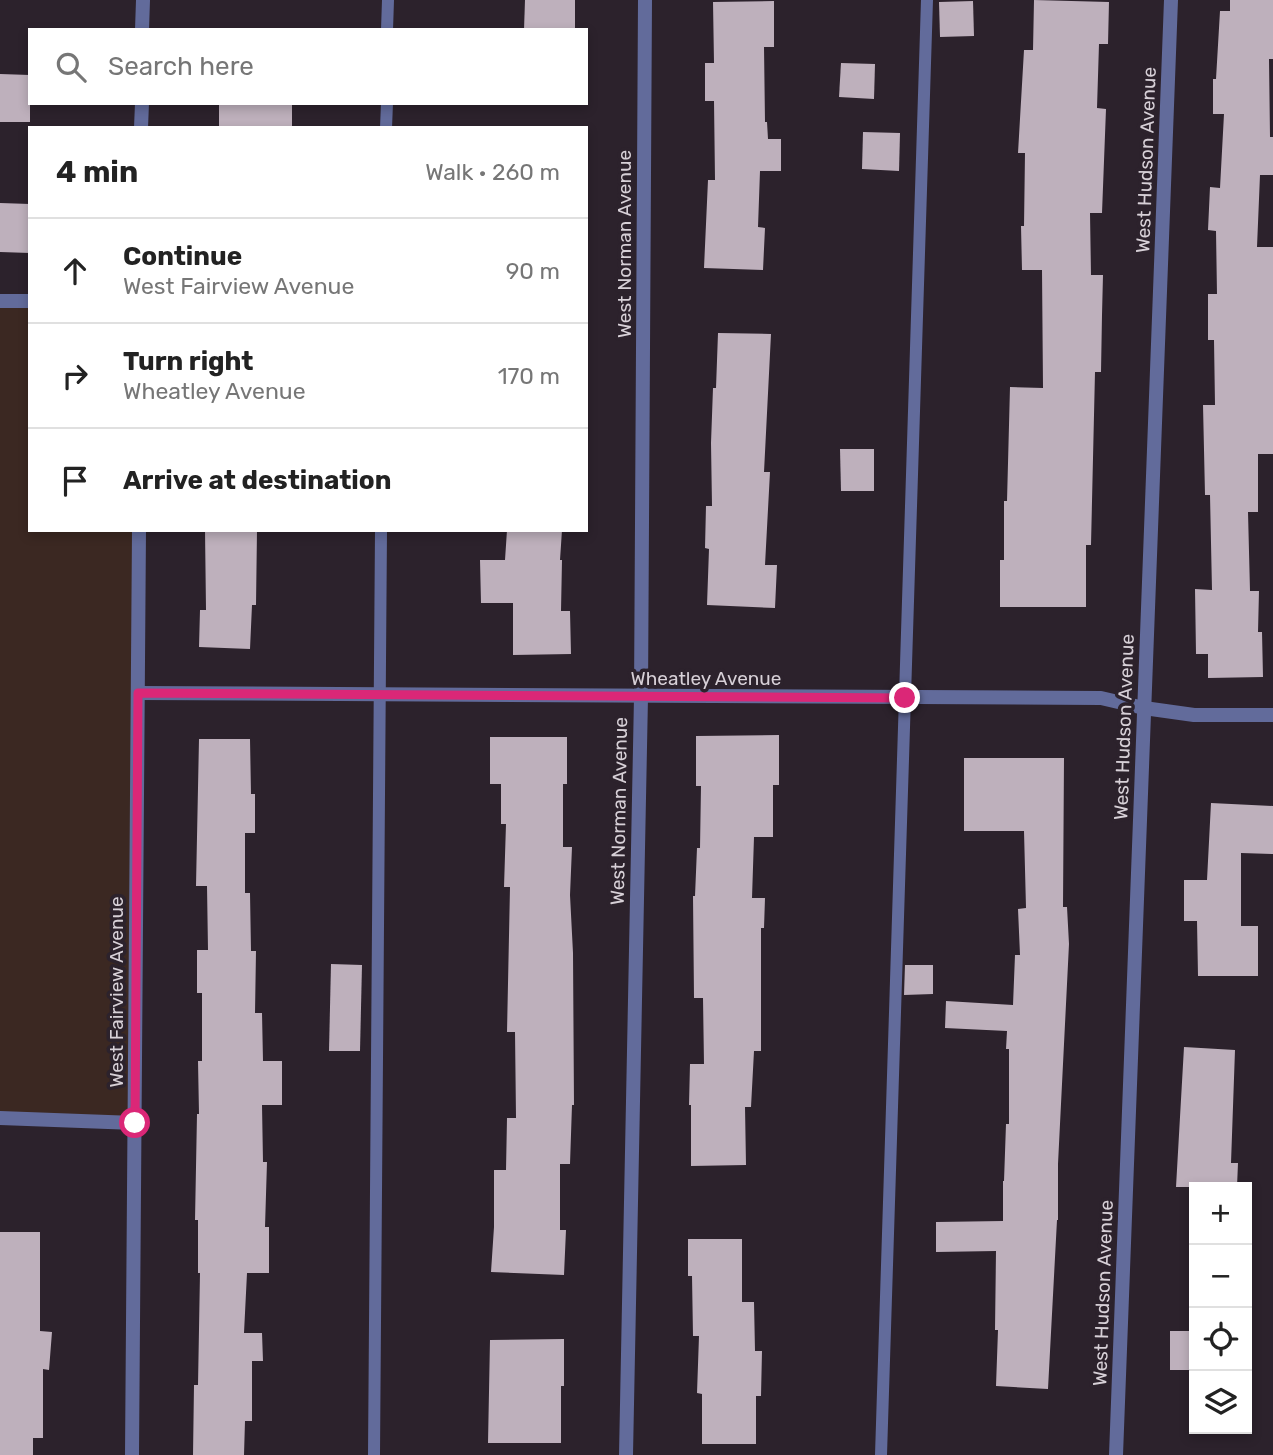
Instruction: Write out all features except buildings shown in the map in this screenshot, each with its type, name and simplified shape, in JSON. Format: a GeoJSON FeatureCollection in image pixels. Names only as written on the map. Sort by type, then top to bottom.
{"type":"FeatureCollection","features":[{"type":"Feature","properties":{"kind":"street"},"geometry":{"type":"LineString","coordinates":[[142,0],[142,28]]}},
{"type":"Feature","properties":{"kind":"street","name":"West Norman Avenue"},"geometry":{"type":"LineString","coordinates":[[626,1455],[641,697],[645,0]]}},
{"type":"Feature","properties":{"kind":"street","name":"West Hudson Avenue"},"geometry":{"type":"LineString","coordinates":[[1116,1455],[1171,0]]}},
{"type":"Feature","properties":{"kind":"street"},"geometry":{"type":"LineString","coordinates":[[141,126],[142,105]]}},
{"type":"Feature","properties":{"kind":"street"},"geometry":{"type":"LineString","coordinates":[[0,301],[28,300]]}},
{"type":"Feature","properties":{"kind":"street","name":"West Fairview Avenue"},"geometry":{"type":"LineString","coordinates":[[132,1455],[139,532]]}},
{"type":"Feature","properties":{"kind":"street","name":"Wheatley Avenue"},"geometry":{"type":"LineString","coordinates":[[138,693],[1101,698],[1144,708],[1194,715],[1273,715]]}},
{"type":"Feature","properties":{"kind":"street"},"geometry":{"type":"LineString","coordinates":[[0,1118],[135,1123]]}},
{"type":"Feature","properties":{"kind":"lane"},"geometry":{"type":"LineString","coordinates":[[387,28],[388,0]]}},
{"type":"Feature","properties":{"kind":"lane"},"geometry":{"type":"LineString","coordinates":[[881,1455],[927,0]]}},
{"type":"Feature","properties":{"kind":"lane"},"geometry":{"type":"LineString","coordinates":[[386,126],[387,105]]}},
{"type":"Feature","properties":{"kind":"lane"},"geometry":{"type":"LineString","coordinates":[[374,1455],[382,532]]}},
{"type":"Feature","properties":{"kind":"shaded area"},"geometry":{"type":"Polygon","coordinates":[[[0,301],[28,301],[28,532],[139,532],[135,1123],[0,1118],[0,301]]]}},
{"type":"Feature","properties":{"kind":"route"},"geometry":{"type":"LineString","coordinates":[[135,1123],[138,693],[905,698]]}}]}
